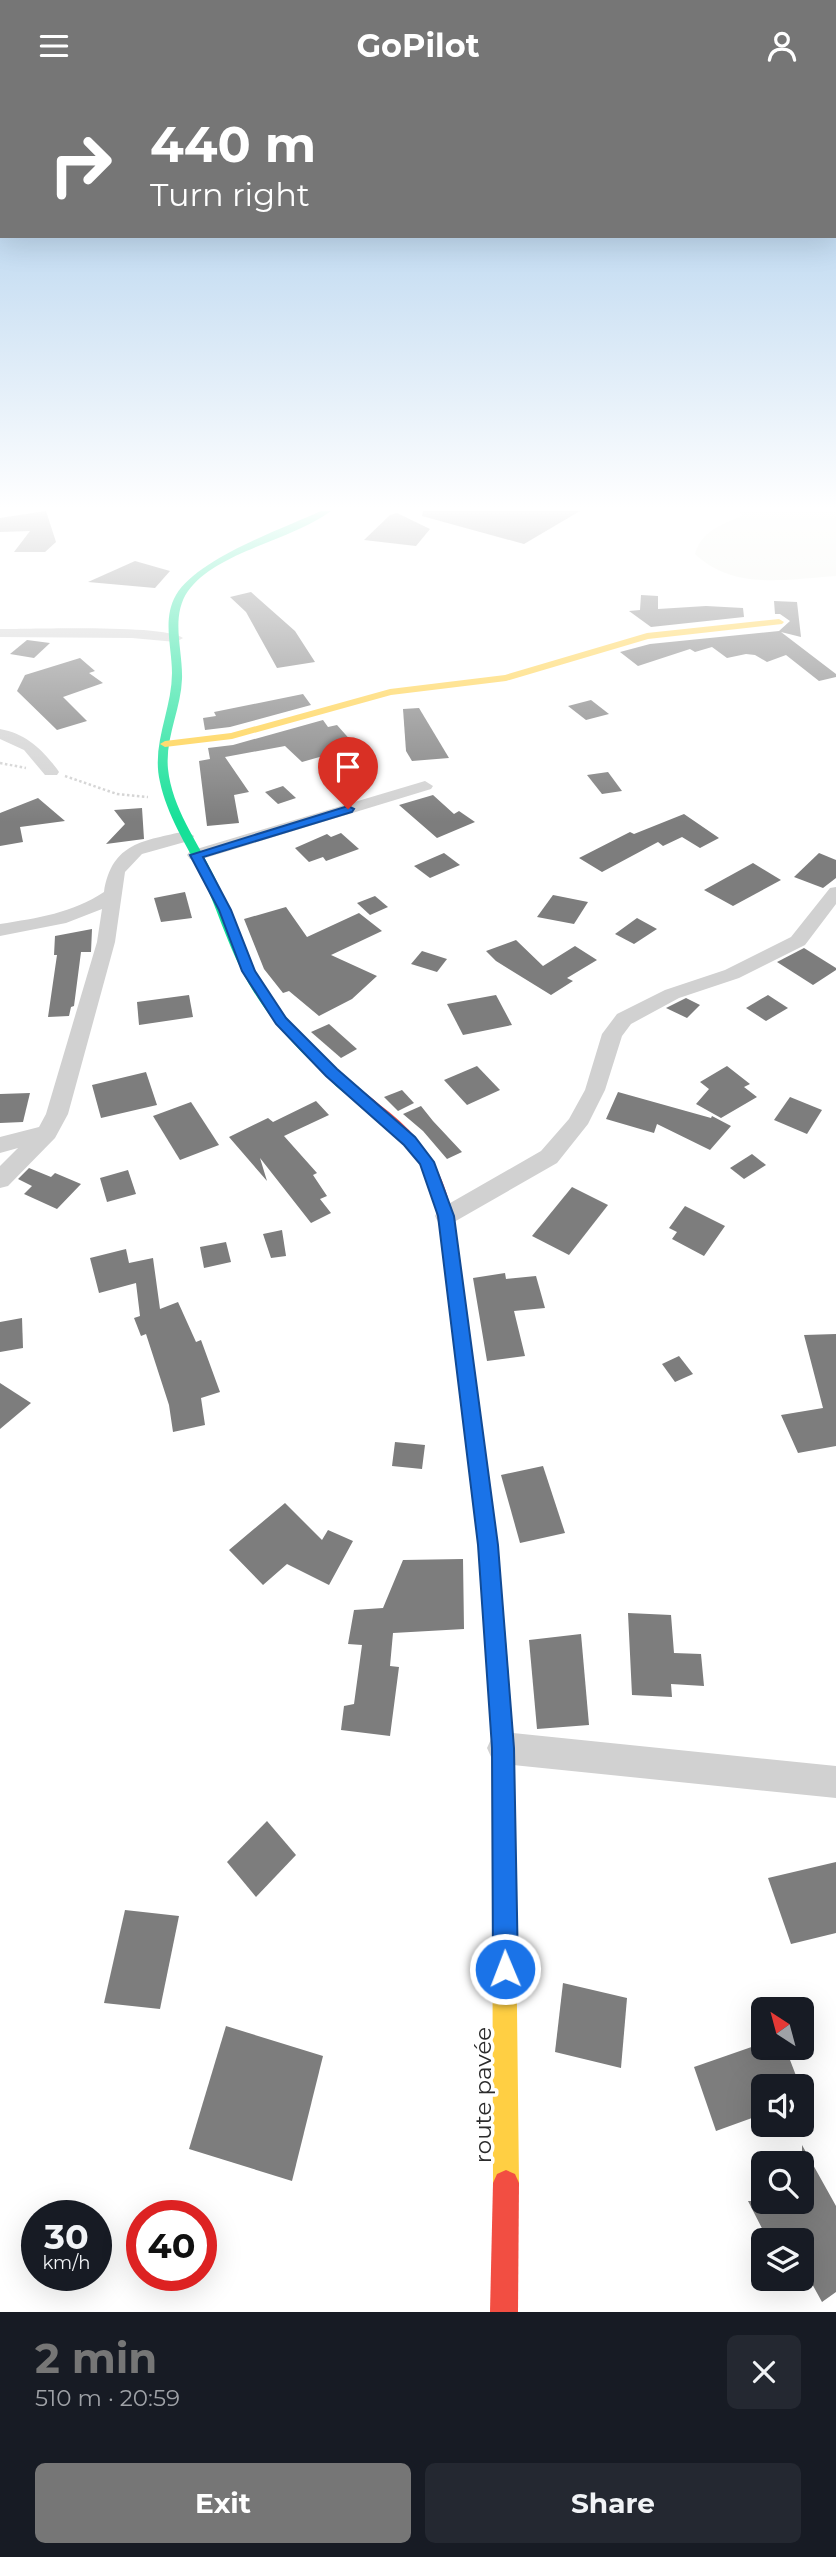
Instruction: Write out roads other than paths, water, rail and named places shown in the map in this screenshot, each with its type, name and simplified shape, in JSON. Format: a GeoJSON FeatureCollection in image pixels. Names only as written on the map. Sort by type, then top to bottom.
{"type":"FeatureCollection","features":[{"type":"Feature","properties":{"kind":"street","name":"route pavée"},"geometry":{"type":"LineString","coordinates":[[173,615],[177,683],[162,769],[168,796],[186,836],[225,910],[248,971],[281,1021],[331,1073],[410,1141],[427,1162],[446,1216],[488,1545],[503,1748],[507,2135],[503,2312]]}},
{"type":"Feature","properties":{"kind":"street"},"geometry":{"type":"LineString","coordinates":[[165,744],[232,736],[390,692],[506,678],[647,636],[779,622]]}},
{"type":"Feature","properties":{"kind":"street"},"geometry":{"type":"LineString","coordinates":[[0,633],[132,634],[176,638]]}},
{"type":"Feature","properties":{"kind":"street"},"geometry":{"type":"LineString","coordinates":[[0,734],[11,735],[24,741],[51,772]]}},
{"type":"Feature","properties":{"kind":"street"},"geometry":{"type":"LineString","coordinates":[[196,855],[425,786]]}},
{"type":"Feature","properties":{"kind":"street"},"geometry":{"type":"LineString","coordinates":[[0,1180],[47,1133],[57,1114],[106,942],[116,872],[125,856],[141,847],[186,836]]}},
{"type":"Feature","properties":{"kind":"street"},"geometry":{"type":"LineString","coordinates":[[446,1216],[549,1157],[577,1124],[595,1090],[612,1034],[624,1019],[672,994],[732,974],[798,941],[836,892]]}},
{"type":"Feature","properties":{"kind":"street"},"geometry":{"type":"LineString","coordinates":[[0,930],[87,912],[113,894]]}},
{"type":"Feature","properties":{"kind":"street"},"geometry":{"type":"LineString","coordinates":[[0,1145],[47,1133]]}},
{"type":"Feature","properties":{"kind":"street"},"geometry":{"type":"LineString","coordinates":[[503,1748],[836,1782]]}}]}
